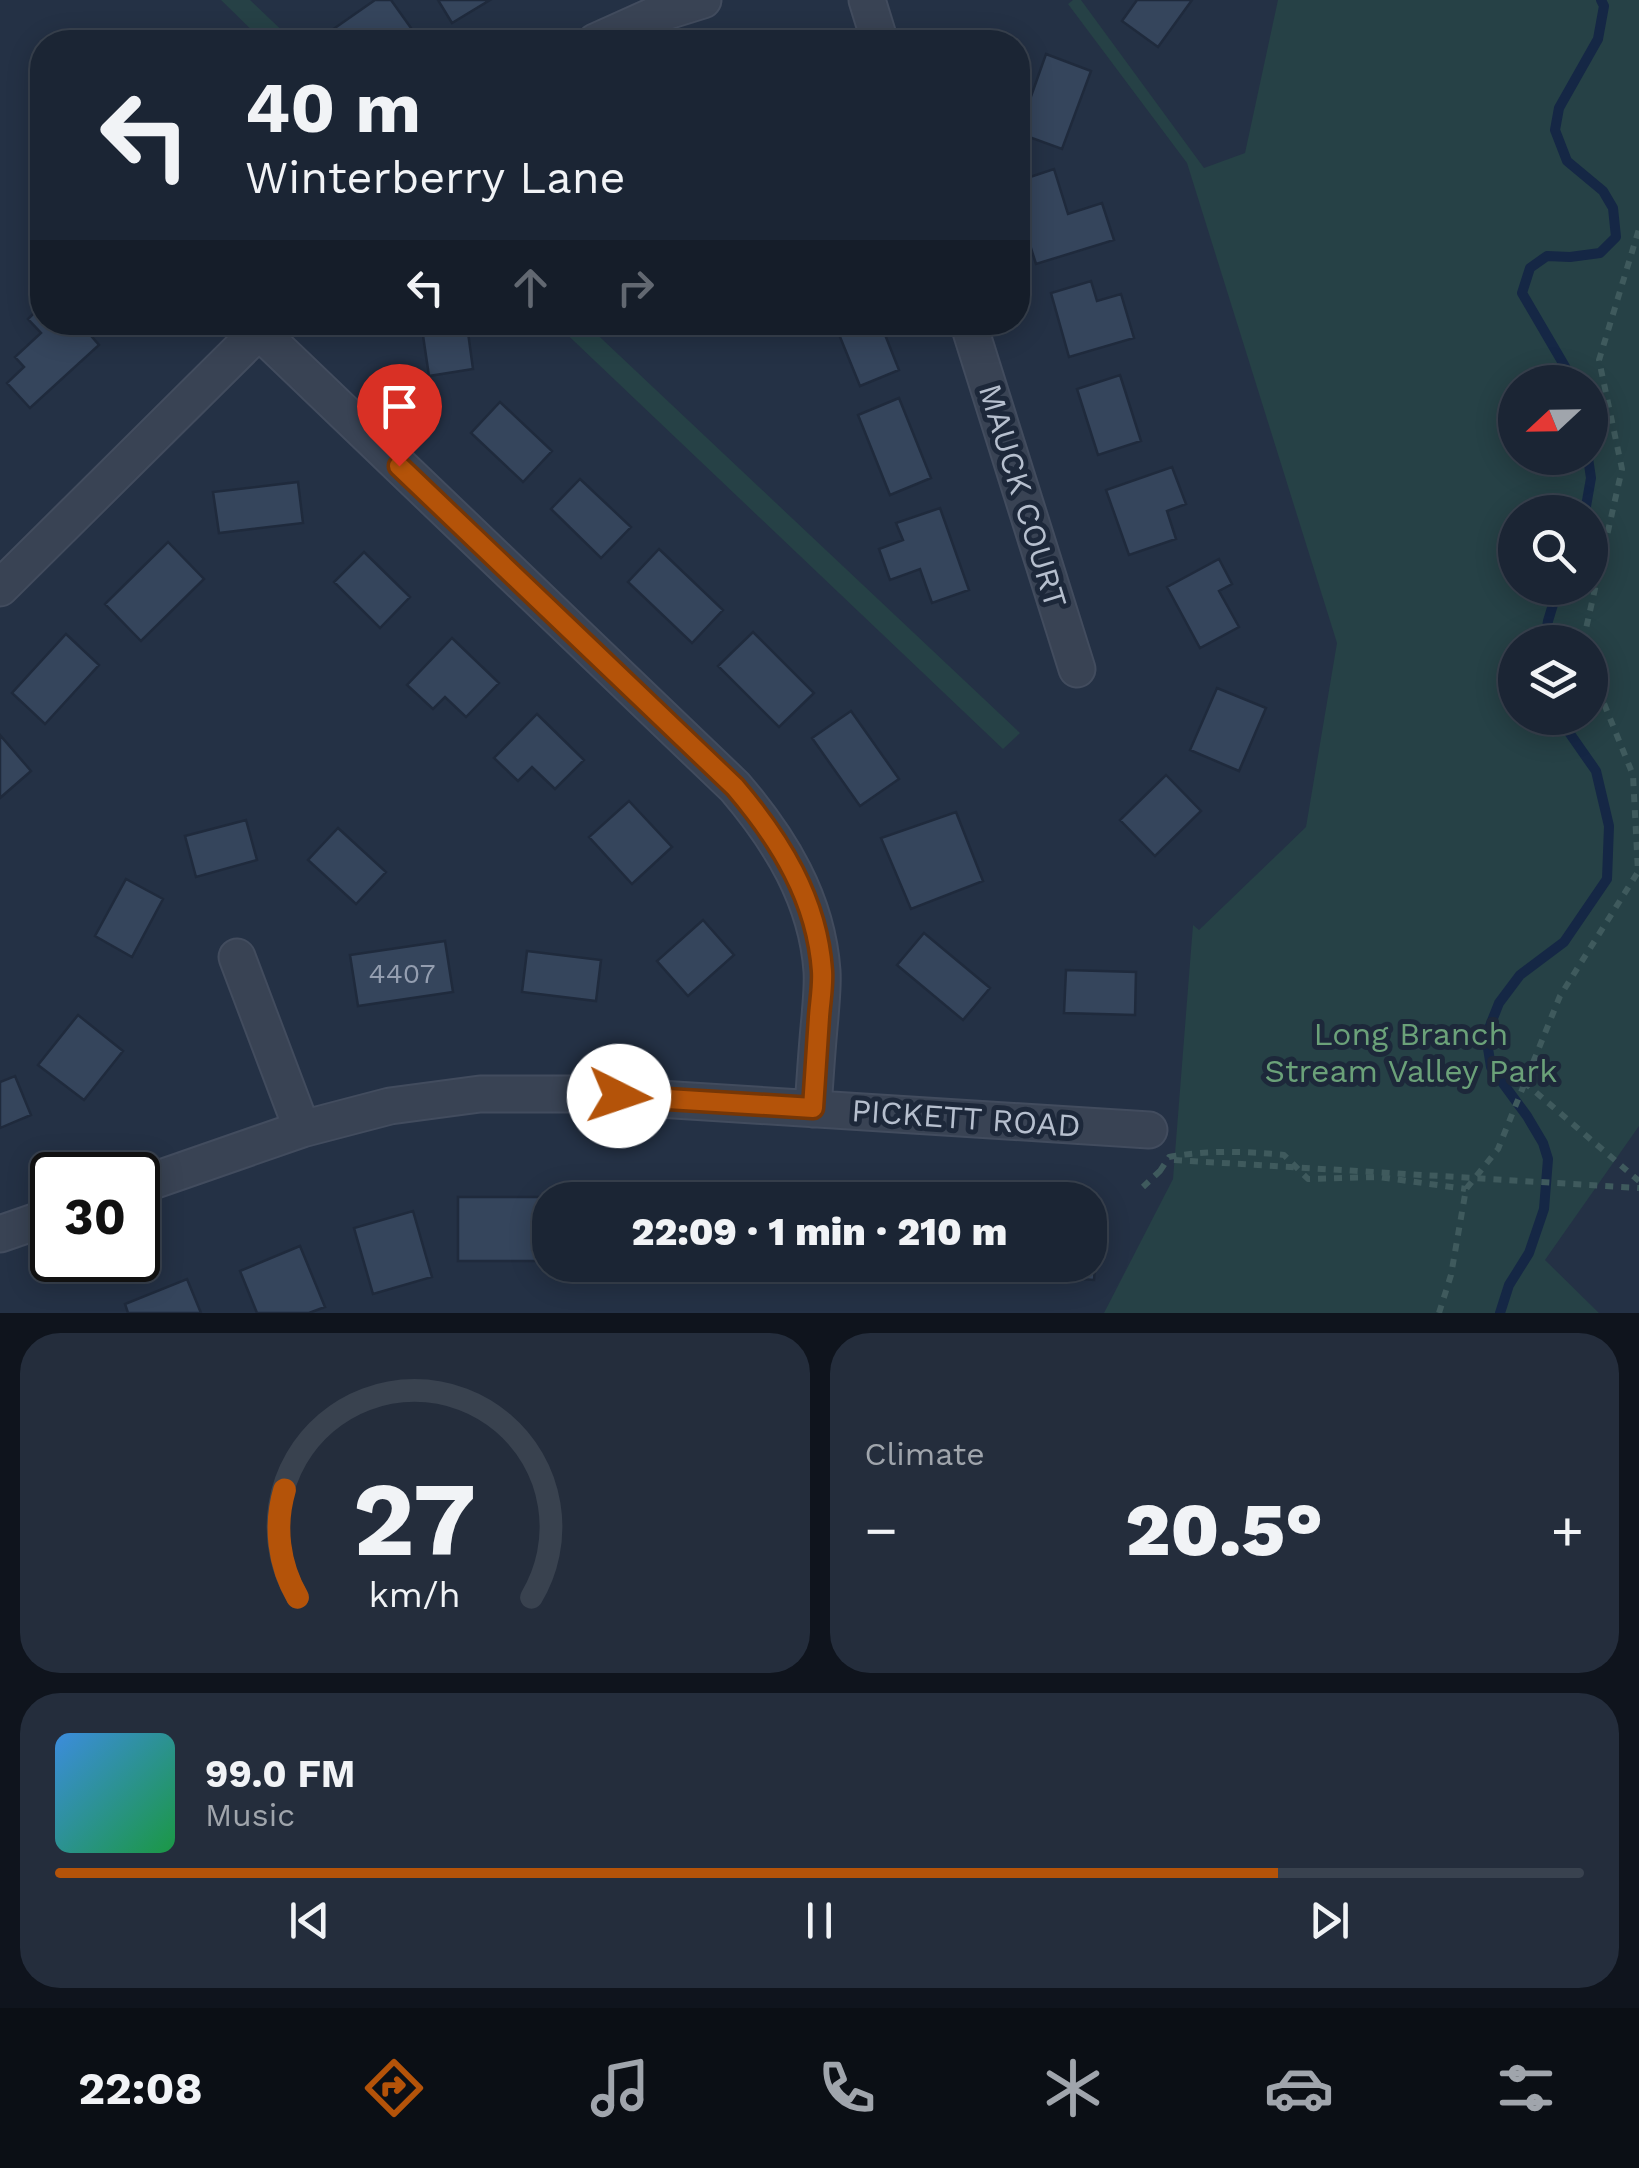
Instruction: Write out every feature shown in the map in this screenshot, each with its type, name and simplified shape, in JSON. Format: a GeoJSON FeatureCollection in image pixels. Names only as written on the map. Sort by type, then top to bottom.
{"type":"FeatureCollection","features":[{"type":"Feature","properties":{"kind":"street"},"geometry":{"type":"LineString","coordinates":[[621,30],[703,0]]}},
{"type":"Feature","properties":{"kind":"street"},"geometry":{"type":"LineString","coordinates":[[867,0],[876,30]]}},
{"type":"Feature","properties":{"kind":"street"},"geometry":{"type":"LineString","coordinates":[[0,588],[256,335]]}},
{"type":"Feature","properties":{"kind":"street"},"geometry":{"type":"LineString","coordinates":[[272,335],[735,787],[765,823],[801,886],[820,949],[822,974],[813,1108]]}},
{"type":"Feature","properties":{"kind":"street","name":"MAUCK COURT"},"geometry":{"type":"LineString","coordinates":[[972,335],[1077,669]]}},
{"type":"Feature","properties":{"kind":"street"},"geometry":{"type":"LineString","coordinates":[[237,958],[302,1129]]}},
{"type":"Feature","properties":{"kind":"street","name":"PICKETT ROAD"},"geometry":{"type":"LineString","coordinates":[[160,1178],[302,1129],[390,1106],[480,1094],[580,1094],[1149,1130]]}},
{"type":"Feature","properties":{"kind":"street"},"geometry":{"type":"LineString","coordinates":[[0,1234],[30,1224]]}},
{"type":"Feature","properties":{"kind":"path"},"geometry":{"type":"LineString","coordinates":[[1587,625],[1622,469],[1599,360],[1639,229]]}},
{"type":"Feature","properties":{"kind":"path"},"geometry":{"type":"LineString","coordinates":[[1439,1313],[1451,1276],[1466,1190],[1498,1149],[1560,996],[1638,872],[1633,775],[1608,713]]}},
{"type":"Feature","properties":{"kind":"path"},"geometry":{"type":"LineString","coordinates":[[1524,1082],[1639,1184]]}},
{"type":"Feature","properties":{"kind":"path"},"geometry":{"type":"LineString","coordinates":[[1160,1171],[1169,1156],[1241,1151],[1284,1154],[1308,1179],[1379,1177],[1466,1190]]}},
{"type":"Feature","properties":{"kind":"path"},"geometry":{"type":"LineString","coordinates":[[1144,1187],[1174,1160],[1639,1184]]}},
{"type":"Feature","properties":{"kind":"green space"},"geometry":{"type":"Polygon","coordinates":[[[221,0],[250,0],[281,30],[252,30],[221,0]]]}},
{"type":"Feature","properties":{"kind":"green space","name":"Long Branch Stream Valley Park"},"geometry":{"type":"Polygon","coordinates":[[[1073,0],[1081,0],[1204,168],[1245,153],[1278,0],[1639,0],[1639,1126],[1545,1260],[1599,1313],[1104,1313],[1173,1179],[1193,925],[1199,930],[1306,827],[1337,643],[1187,163],[1068,4],[1073,0]]]}},
{"type":"Feature","properties":{"kind":"green space"},"geometry":{"type":"Polygon","coordinates":[[[568,335],[598,335],[1020,733],[1003,749],[568,335]]]}},
{"type":"Feature","properties":{"kind":"building"},"geometry":{"type":"Polygon","coordinates":[[[375,0],[391,0],[412,30],[332,30],[375,0]]]}},
{"type":"Feature","properties":{"kind":"building"},"geometry":{"type":"Polygon","coordinates":[[[438,0],[490,0],[452,23],[438,0]]]}},
{"type":"Feature","properties":{"kind":"building"},"geometry":{"type":"Polygon","coordinates":[[[1137,0],[1192,0],[1158,47],[1122,21],[1137,0]]]}},
{"type":"Feature","properties":{"kind":"building"},"geometry":{"type":"Polygon","coordinates":[[[1046,54],[1091,71],[1062,149],[1030,137],[1030,99],[1046,54]]]}},
{"type":"Feature","properties":{"kind":"building"},"geometry":{"type":"Polygon","coordinates":[[[1054,169],[1068,214],[1102,203],[1114,240],[1036,264],[1030,245],[1030,177],[1054,169]]]}},
{"type":"Feature","properties":{"kind":"building"},"geometry":{"type":"Polygon","coordinates":[[[1091,281],[1097,301],[1121,294],[1134,338],[1069,357],[1051,293],[1091,281]]]}},
{"type":"Feature","properties":{"kind":"building"},"geometry":{"type":"Polygon","coordinates":[[[39,335],[90,335],[99,345],[30,408],[7,383],[24,367],[15,357],[39,335]]]}},
{"type":"Feature","properties":{"kind":"building"},"geometry":{"type":"Polygon","coordinates":[[[423,335],[468,335],[473,369],[429,376],[423,335]]]}},
{"type":"Feature","properties":{"kind":"building"},"geometry":{"type":"Polygon","coordinates":[[[839,335],[885,335],[899,370],[860,386],[839,335]]]}},
{"type":"Feature","properties":{"kind":"building"},"geometry":{"type":"Polygon","coordinates":[[[1120,375],[1141,441],[1098,455],[1077,389],[1120,375]]]}},
{"type":"Feature","properties":{"kind":"building"},"geometry":{"type":"Polygon","coordinates":[[[899,398],[931,478],[890,495],[858,415],[899,398]]]}},
{"type":"Feature","properties":{"kind":"building"},"geometry":{"type":"Polygon","coordinates":[[[500,402],[552,451],[523,482],[471,433],[500,402]]]}},
{"type":"Feature","properties":{"kind":"building"},"geometry":{"type":"Polygon","coordinates":[[[1172,467],[1186,504],[1167,511],[1176,539],[1129,555],[1106,490],[1172,467]]]}},
{"type":"Feature","properties":{"kind":"building"},"geometry":{"type":"Polygon","coordinates":[[[580,479],[631,527],[601,558],[551,509],[580,479]]]}},
{"type":"Feature","properties":{"kind":"building"},"geometry":{"type":"Polygon","coordinates":[[[298,482],[303,523],[219,533],[213,492],[298,482]]]}},
{"type":"Feature","properties":{"kind":"building"},"geometry":{"type":"Polygon","coordinates":[[[940,508],[969,590],[932,603],[920,569],[890,580],[879,549],[903,540],[896,523],[940,508]]]}},
{"type":"Feature","properties":{"kind":"building"},"geometry":{"type":"Polygon","coordinates":[[[168,542],[204,579],[141,641],[105,604],[168,542]]]}},
{"type":"Feature","properties":{"kind":"building"},"geometry":{"type":"Polygon","coordinates":[[[659,549],[723,610],[692,643],[628,582],[659,549]]]}},
{"type":"Feature","properties":{"kind":"building"},"geometry":{"type":"Polygon","coordinates":[[[364,552],[410,597],[380,628],[334,582],[364,552]]]}},
{"type":"Feature","properties":{"kind":"building"},"geometry":{"type":"Polygon","coordinates":[[[1219,559],[1232,584],[1219,591],[1239,627],[1200,648],[1167,587],[1219,559]]]}},
{"type":"Feature","properties":{"kind":"building"},"geometry":{"type":"Polygon","coordinates":[[[753,632],[814,693],[779,727],[718,666],[753,632]]]}},
{"type":"Feature","properties":{"kind":"building"},"geometry":{"type":"Polygon","coordinates":[[[66,634],[99,665],[45,724],[12,693],[66,634]]]}},
{"type":"Feature","properties":{"kind":"building"},"geometry":{"type":"Polygon","coordinates":[[[452,638],[499,683],[466,717],[445,697],[433,709],[407,685],[452,638]]]}},
{"type":"Feature","properties":{"kind":"building"},"geometry":{"type":"Polygon","coordinates":[[[1217,688],[1266,708],[1239,771],[1190,750],[1217,688]]]}},
{"type":"Feature","properties":{"kind":"building"},"geometry":{"type":"Polygon","coordinates":[[[851,711],[899,779],[860,806],[812,738],[851,711]]]}},
{"type":"Feature","properties":{"kind":"building"},"geometry":{"type":"Polygon","coordinates":[[[537,714],[584,760],[555,789],[532,767],[518,781],[494,758],[537,714]]]}},
{"type":"Feature","properties":{"kind":"building"},"geometry":{"type":"Polygon","coordinates":[[[0,735],[31,771],[0,798],[0,735]]]}},
{"type":"Feature","properties":{"kind":"building"},"geometry":{"type":"Polygon","coordinates":[[[1166,775],[1201,811],[1155,856],[1120,820],[1166,775]]]}},
{"type":"Feature","properties":{"kind":"building"},"geometry":{"type":"Polygon","coordinates":[[[629,801],[672,847],[632,884],[589,837],[629,801]]]}},
{"type":"Feature","properties":{"kind":"building"},"geometry":{"type":"Polygon","coordinates":[[[956,812],[983,881],[911,909],[881,838],[956,812]]]}},
{"type":"Feature","properties":{"kind":"building"},"geometry":{"type":"Polygon","coordinates":[[[246,820],[257,860],[196,877],[185,836],[246,820]]]}},
{"type":"Feature","properties":{"kind":"building"},"geometry":{"type":"Polygon","coordinates":[[[338,828],[386,872],[356,904],[308,860],[338,828]]]}},
{"type":"Feature","properties":{"kind":"building"},"geometry":{"type":"Polygon","coordinates":[[[126,879],[163,899],[132,957],[95,936],[126,879]]]}},
{"type":"Feature","properties":{"kind":"building"},"geometry":{"type":"Polygon","coordinates":[[[703,920],[734,955],[688,996],[657,961],[703,920]]]}},
{"type":"Feature","properties":{"kind":"building"},"geometry":{"type":"Polygon","coordinates":[[[924,933],[990,988],[963,1020],[897,965],[924,933]]]}},
{"type":"Feature","properties":{"kind":"building"},"geometry":{"type":"Polygon","coordinates":[[[445,941],[453,992],[358,1006],[350,955],[445,941]]]}},
{"type":"Feature","properties":{"kind":"building"},"geometry":{"type":"Polygon","coordinates":[[[527,951],[601,960],[596,1001],[522,992],[527,951]]]}},
{"type":"Feature","properties":{"kind":"building"},"geometry":{"type":"Polygon","coordinates":[[[1066,970],[1136,972],[1135,1015],[1064,1013],[1066,970]]]}},
{"type":"Feature","properties":{"kind":"building"},"geometry":{"type":"Polygon","coordinates":[[[78,1015],[123,1051],[84,1100],[38,1065],[78,1015]]]}},
{"type":"Feature","properties":{"kind":"building"},"geometry":{"type":"Polygon","coordinates":[[[15,1076],[31,1115],[0,1128],[0,1082],[15,1076]]]}},
{"type":"Feature","properties":{"kind":"building"},"geometry":{"type":"Polygon","coordinates":[[[458,1197],[532,1197],[532,1261],[458,1261],[458,1197]]]}},
{"type":"Feature","properties":{"kind":"building"},"geometry":{"type":"Polygon","coordinates":[[[413,1211],[432,1277],[373,1294],[354,1228],[413,1211]]]}},
{"type":"Feature","properties":{"kind":"building"},"geometry":{"type":"Polygon","coordinates":[[[300,1246],[325,1307],[309,1313],[257,1313],[240,1271],[300,1246]]]}},
{"type":"Feature","properties":{"kind":"building"},"geometry":{"type":"Polygon","coordinates":[[[187,1279],[201,1313],[128,1313],[125,1304],[187,1279]]]}},
{"type":"Feature","properties":{"kind":"waterway"},"geometry":{"type":"LineString","coordinates":[[1564,365],[1522,293],[1530,268],[1547,256],[1600,253],[1616,237],[1613,208],[1603,191],[1567,161],[1555,130],[1559,108],[1598,39],[1604,6],[1601,0]]}},
{"type":"Feature","properties":{"kind":"waterway"},"geometry":{"type":"LineString","coordinates":[[1588,495],[1591,475]]}},
{"type":"Feature","properties":{"kind":"waterway"},"geometry":{"type":"LineString","coordinates":[[1547,625],[1553,605]]}},
{"type":"Feature","properties":{"kind":"waterway"},"geometry":{"type":"LineString","coordinates":[[1500,1313],[1509,1285],[1529,1253],[1544,1209],[1548,1159],[1527,1116],[1491,1067],[1486,1036],[1499,1003],[1520,975],[1564,942],[1607,879],[1609,826],[1596,771],[1571,735]]}},
{"type":"Feature","properties":{"kind":"route"},"geometry":{"type":"LineString","coordinates":[[399,466],[735,787],[786,856],[812,917],[822,974],[813,1108],[619,1096]]}}]}
